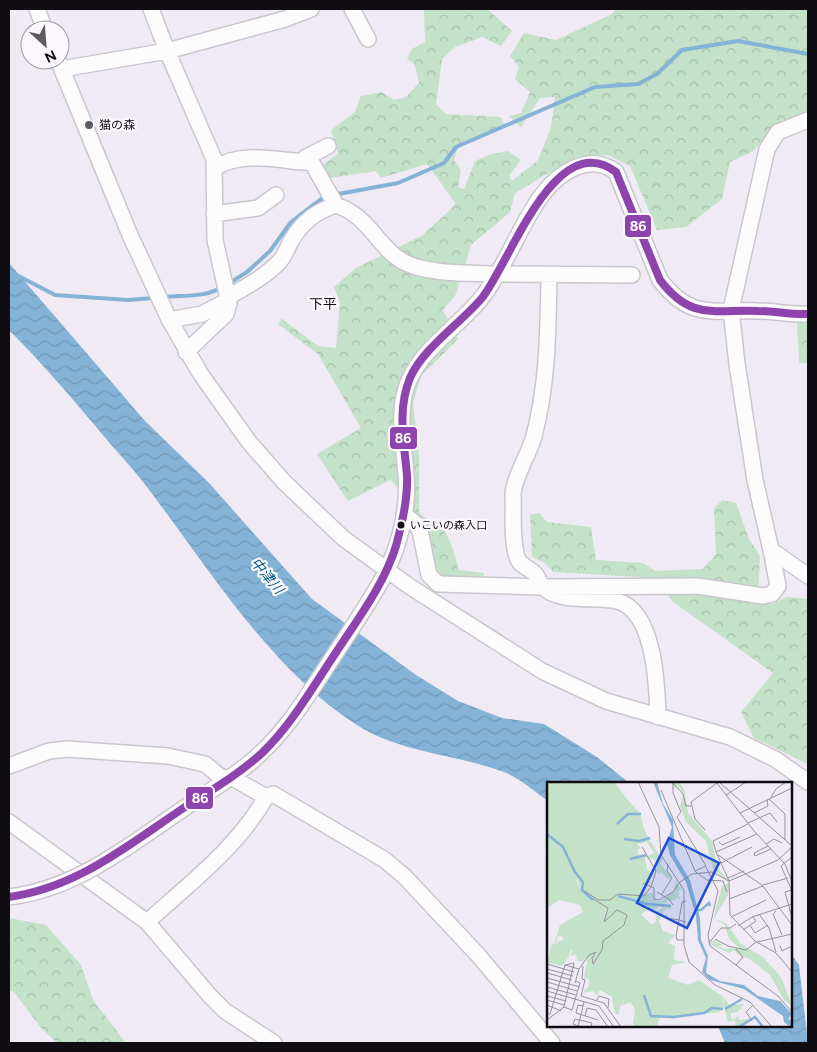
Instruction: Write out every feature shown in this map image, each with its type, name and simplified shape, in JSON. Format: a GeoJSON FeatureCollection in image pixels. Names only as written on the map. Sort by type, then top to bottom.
{"type":"FeatureCollection","features":[{"type":"Feature","properties":{"kind":"street"},"geometry":{"type":"LineString","coordinates":[[151,9],[167,51],[214,159],[215,168],[215,240],[228,296],[226,314],[186,352]]}},
{"type":"Feature","properties":{"kind":"street"},"geometry":{"type":"LineString","coordinates":[[70,63],[167,51],[311,9]]}},
{"type":"Feature","properties":{"kind":"street"},"geometry":{"type":"LineString","coordinates":[[352,9],[368,39]]}},
{"type":"Feature","properties":{"kind":"street"},"geometry":{"type":"LineString","coordinates":[[62,70],[156,295],[186,352],[249,442],[284,482],[343,538],[478,632],[542,671],[606,701],[658,717],[699,726],[730,737],[776,759],[808,782]]}},
{"type":"Feature","properties":{"kind":"street"},"geometry":{"type":"LineString","coordinates":[[404,514],[416,524],[420,532],[429,575],[438,584],[542,587],[698,586],[763,596],[772,594],[778,586],[754,470],[737,364],[731,310],[767,149],[778,132],[808,120]]}},
{"type":"Feature","properties":{"kind":"street"},"geometry":{"type":"LineString","coordinates":[[304,162],[305,158],[328,146]]}},
{"type":"Feature","properties":{"kind":"street"},"geometry":{"type":"LineString","coordinates":[[215,168],[223,163],[246,158],[312,163],[332,198],[348,208],[402,261],[448,272],[549,276],[632,275]]}},
{"type":"Feature","properties":{"kind":"street"},"geometry":{"type":"LineString","coordinates":[[9,897],[37,893],[68,882],[93,869],[231,777],[260,754],[286,728],[380,584],[387,570],[404,514],[406,475],[402,416],[404,395],[412,375],[429,352],[482,298],[499,274],[542,194],[569,170],[582,165],[598,164],[616,172],[652,264],[670,294],[687,305],[702,311],[716,313],[731,310],[808,314]]}},
{"type":"Feature","properties":{"kind":"street"},"geometry":{"type":"LineString","coordinates":[[214,214],[258,208],[276,195]]}},
{"type":"Feature","properties":{"kind":"street"},"geometry":{"type":"LineString","coordinates":[[169,320],[202,314],[268,272],[288,250],[290,242],[304,223],[332,198]]}},
{"type":"Feature","properties":{"kind":"street"},"geometry":{"type":"LineString","coordinates":[[549,276],[547,361],[534,437],[515,483],[513,493],[518,560],[522,566],[535,574],[542,587],[552,595],[617,601],[633,610],[644,629],[656,675],[658,717]]}},
{"type":"Feature","properties":{"kind":"street"},"geometry":{"type":"LineString","coordinates":[[771,550],[808,576]]}},
{"type":"Feature","properties":{"kind":"street"},"geometry":{"type":"LineString","coordinates":[[9,766],[49,751],[66,749],[168,756],[205,764],[222,778],[231,777],[266,797]]}},
{"type":"Feature","properties":{"kind":"street"},"geometry":{"type":"LineString","coordinates":[[147,922],[231,844],[258,812],[266,797],[273,794],[385,860],[404,876],[478,955],[552,1043]]}},
{"type":"Feature","properties":{"kind":"street"},"geometry":{"type":"LineString","coordinates":[[9,822],[147,922],[220,1006],[245,1026],[274,1043]]}},
{"type":"Feature","properties":{"kind":"green space"},"geometry":{"type":"Polygon","coordinates":[[[424,9],[487,9],[512,31],[501,46],[482,37],[455,47],[442,59],[436,105],[446,114],[501,117],[504,124],[459,144],[454,160],[461,170],[458,187],[464,189],[475,161],[491,154],[508,151],[521,160],[509,176],[512,181],[538,160],[551,128],[555,97],[540,98],[521,127],[509,116],[521,113],[530,92],[515,79],[519,67],[510,56],[524,33],[556,40],[612,14],[616,9],[808,9],[808,121],[803,114],[774,126],[753,151],[730,162],[722,199],[686,227],[657,230],[630,166],[608,155],[576,157],[515,193],[510,212],[471,245],[456,294],[443,310],[458,339],[421,376],[413,403],[419,456],[419,512],[440,527],[445,533],[451,544],[459,570],[484,573],[483,578],[441,577],[435,571],[430,539],[424,525],[416,515],[413,502],[390,480],[348,501],[317,454],[361,428],[318,354],[278,324],[282,319],[318,346],[336,348],[340,303],[334,287],[356,268],[423,235],[456,204],[427,164],[381,178],[376,171],[330,178],[323,164],[338,154],[331,130],[355,112],[361,96],[382,92],[394,100],[406,97],[419,83],[415,65],[407,59],[412,49],[425,42],[424,9]]]}},
{"type":"Feature","properties":{"kind":"green space"},"geometry":{"type":"Polygon","coordinates":[[[808,320],[808,363],[799,363],[797,321],[808,320]]]}},
{"type":"Feature","properties":{"kind":"green space"},"geometry":{"type":"Polygon","coordinates":[[[722,500],[736,503],[749,539],[760,556],[758,602],[773,604],[787,597],[808,599],[808,764],[754,738],[741,712],[773,673],[673,602],[656,578],[553,572],[545,563],[532,557],[530,515],[539,513],[547,522],[591,527],[596,560],[643,563],[655,571],[703,569],[716,554],[714,509],[722,500]]]}},
{"type":"Feature","properties":{"kind":"green space"},"geometry":{"type":"Polygon","coordinates":[[[9,918],[46,925],[81,965],[93,1000],[126,1043],[57,1043],[41,1028],[14,992],[9,990],[9,918]]]}},
{"type":"Feature","properties":{"kind":"water","name":"中津川"},"geometry":{"type":"Polygon","coordinates":[[[9,263],[145,421],[209,483],[312,599],[416,675],[458,701],[502,718],[544,724],[597,757],[628,782],[547,782],[547,800],[521,781],[504,772],[391,742],[357,725],[298,678],[271,650],[221,588],[141,479],[57,381],[9,330],[9,263]]]}},
{"type":"Feature","properties":{"kind":"water"},"geometry":{"type":"Polygon","coordinates":[[[792,955],[799,965],[808,1043],[725,1043],[718,1027],[792,1027],[792,955]]]}},
{"type":"Feature","properties":{"kind":"waterway"},"geometry":{"type":"LineString","coordinates":[[333,195],[398,183],[444,163],[456,147],[595,87],[638,84],[657,74],[682,50],[738,41],[808,54]]}},
{"type":"Feature","properties":{"kind":"waterway"},"geometry":{"type":"LineString","coordinates":[[228,284],[247,272],[270,251],[291,222],[321,199],[327,197]]}},
{"type":"Feature","properties":{"kind":"waterway"},"geometry":{"type":"LineString","coordinates":[[9,271],[55,295],[128,300],[154,298]]}},
{"type":"Feature","properties":{"kind":"waterway"},"geometry":{"type":"LineString","coordinates":[[164,297],[208,293],[222,287]]}},
{"type":"Feature","properties":{"kind":"transit line","name":"86"},"geometry":{"type":"LineString","coordinates":[[9,897],[57,885],[100,864],[243,769],[262,753],[283,730],[361,615],[391,560],[396,546],[407,493],[403,414],[406,390],[410,378],[424,356],[482,298],[536,205],[554,183],[573,168],[594,163],[616,172],[660,280],[682,302],[704,310],[808,314]]}},
{"type":"Feature","properties":{"kind":"place","name":"猫の森"},"geometry":{"type":"Point","coordinates":[89,125]}},
{"type":"Feature","properties":{"kind":"place","name":"いこいの森入口"},"geometry":{"type":"Point","coordinates":[401,525]}},
{"type":"Feature","properties":{"kind":"district","name":"下平"},"geometry":{"type":"Point","coordinates":[323,304]}}]}
